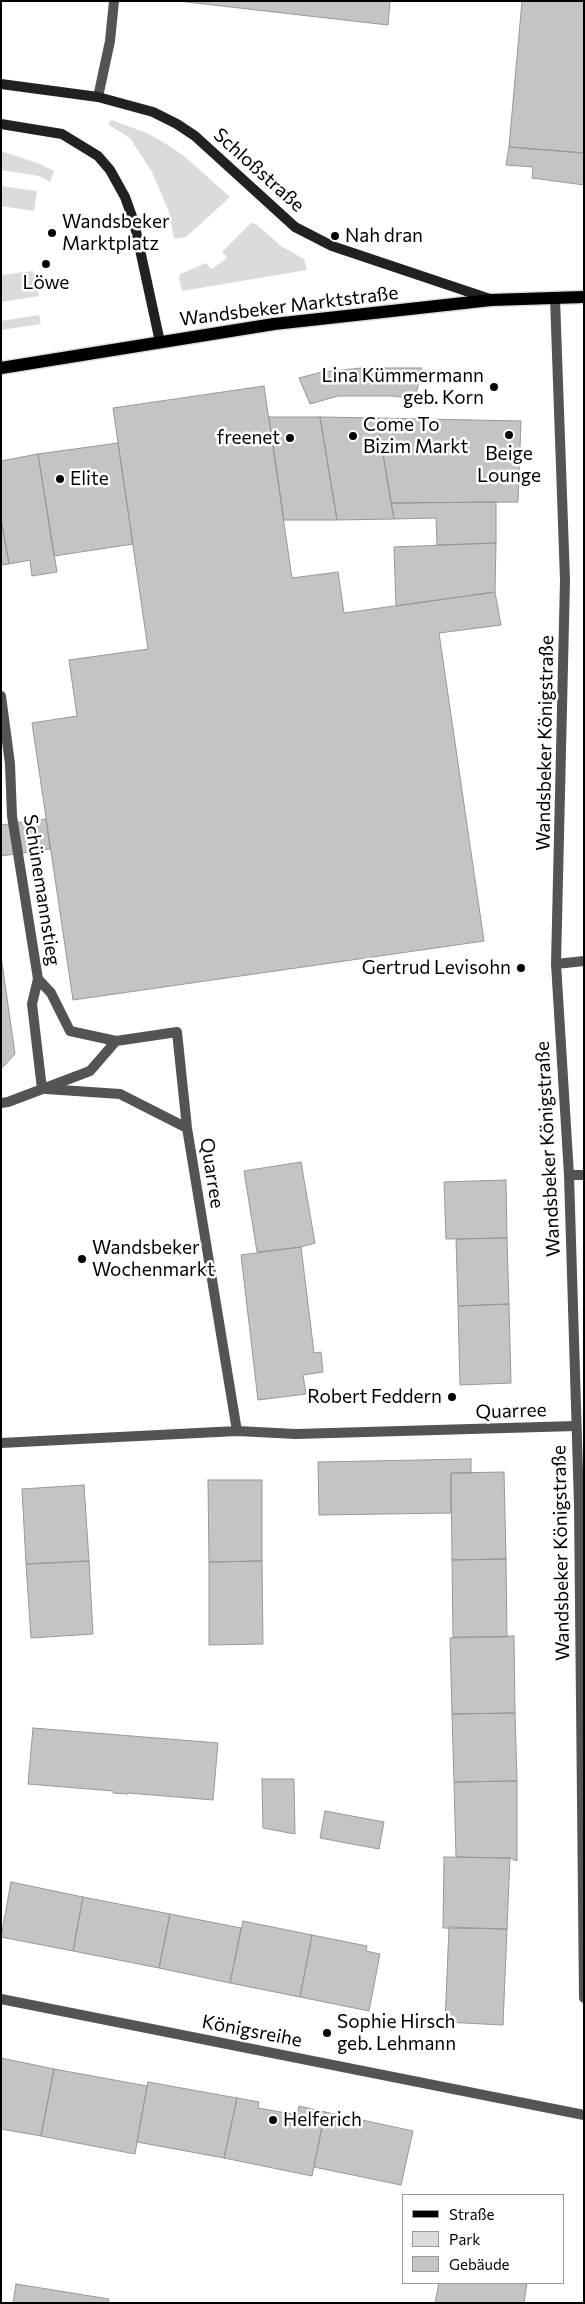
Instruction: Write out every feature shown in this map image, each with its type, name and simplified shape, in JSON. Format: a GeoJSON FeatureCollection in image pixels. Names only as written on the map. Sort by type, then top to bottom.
{"type":"FeatureCollection","features":[{"type":"Feature","properties":{"kind":"main road","name":"Schloßstraße"},"geometry":{"type":"LineString","coordinates":[[1,84],[98,97],[153,112],[177,124],[202,142],[295,227],[332,246],[491,300]]}},
{"type":"Feature","properties":{"kind":"main road"},"geometry":{"type":"LineString","coordinates":[[1,124],[62,134],[98,156],[110,170],[125,198],[134,222],[160,342]]}},
{"type":"Feature","properties":{"kind":"main road","name":"Wandsbeker Marktstraße"},"geometry":{"type":"LineString","coordinates":[[1,368],[274,324],[491,300],[584,297]]}},
{"type":"Feature","properties":{"kind":"street"},"geometry":{"type":"LineString","coordinates":[[98,97],[110,41],[114,1]]}},
{"type":"Feature","properties":{"kind":"street","name":"Wandsbeker Königstraße"},"geometry":{"type":"LineString","coordinates":[[555,298],[565,580],[556,964],[568,1175],[576,1426],[581,1505],[584,1998]]}},
{"type":"Feature","properties":{"kind":"street","name":"Schünemannstieg"},"geometry":{"type":"LineString","coordinates":[[1,696],[10,764],[12,816],[38,979],[32,1004],[42,1089]]}},
{"type":"Feature","properties":{"kind":"street"},"geometry":{"type":"LineString","coordinates":[[556,964],[584,961]]}},
{"type":"Feature","properties":{"kind":"street","name":"Quarree"},"geometry":{"type":"LineString","coordinates":[[38,979],[51,993],[70,1032],[116,1041],[177,1032],[187,1128],[237,1431]]}},
{"type":"Feature","properties":{"kind":"street","name":"Quarree"},"geometry":{"type":"LineString","coordinates":[[1,1103],[90,1071],[116,1041]]}},
{"type":"Feature","properties":{"kind":"street","name":"Quarree"},"geometry":{"type":"LineString","coordinates":[[42,1089],[120,1094],[187,1128]]}},
{"type":"Feature","properties":{"kind":"street"},"geometry":{"type":"LineString","coordinates":[[568,1175],[584,1175]]}},
{"type":"Feature","properties":{"kind":"street","name":"Quarree"},"geometry":{"type":"LineString","coordinates":[[1,1443],[237,1431],[296,1434],[576,1426]]}},
{"type":"Feature","properties":{"kind":"street","name":"Königsreihe"},"geometry":{"type":"LineString","coordinates":[[1,1999],[584,2115]]}},
{"type":"Feature","properties":{"kind":"green space"},"geometry":{"type":"Polygon","coordinates":[[[112,120],[149,134],[166,144],[184,156],[230,197],[186,237],[174,239],[169,212],[152,172],[130,138],[109,125],[109,122],[112,120]]]}},
{"type":"Feature","properties":{"kind":"green space"},"geometry":{"type":"Polygon","coordinates":[[[1,151],[40,164],[54,171],[50,182],[39,176],[1,170],[1,151]]]}},
{"type":"Feature","properties":{"kind":"green space"},"geometry":{"type":"Polygon","coordinates":[[[1,186],[37,191],[34,211],[1,206],[1,186]]]}},
{"type":"Feature","properties":{"kind":"green space"},"geometry":{"type":"Polygon","coordinates":[[[251,223],[256,224],[281,246],[304,259],[307,270],[182,291],[180,274],[206,263],[212,269],[227,258],[222,252],[251,223]]]}},
{"type":"Feature","properties":{"kind":"green space"},"geometry":{"type":"Polygon","coordinates":[[[33,271],[39,296],[1,302],[1,275],[33,271]]]}},
{"type":"Feature","properties":{"kind":"green space"},"geometry":{"type":"Polygon","coordinates":[[[39,315],[41,324],[1,330],[1,321],[39,315]]]}},
{"type":"Feature","properties":{"kind":"building"},"geometry":{"type":"Polygon","coordinates":[[[178,1],[390,1],[388,25],[178,1]]]}},
{"type":"Feature","properties":{"kind":"building"},"geometry":{"type":"Polygon","coordinates":[[[522,1],[584,1],[584,153],[509,147],[522,1]]]}},
{"type":"Feature","properties":{"kind":"building"},"geometry":{"type":"Polygon","coordinates":[[[509,147],[584,153],[584,185],[532,178],[533,167],[506,165],[509,147]]]}},
{"type":"Feature","properties":{"kind":"building"},"geometry":{"type":"Polygon","coordinates":[[[361,368],[422,368],[415,399],[393,396],[338,396],[310,404],[299,378],[322,372],[361,368]]]}},
{"type":"Feature","properties":{"kind":"building"},"geometry":{"type":"Polygon","coordinates":[[[264,386],[292,578],[338,572],[344,613],[495,592],[501,625],[439,633],[484,941],[73,1000],[32,723],[77,716],[69,660],[148,649],[113,408],[264,386]]]}},
{"type":"Feature","properties":{"kind":"building"},"geometry":{"type":"Polygon","coordinates":[[[269,417],[320,417],[337,520],[284,520],[269,417]]]}},
{"type":"Feature","properties":{"kind":"building"},"geometry":{"type":"Polygon","coordinates":[[[320,417],[377,418],[394,519],[337,520],[320,417]]]}},
{"type":"Feature","properties":{"kind":"building"},"geometry":{"type":"Polygon","coordinates":[[[377,418],[521,421],[518,502],[391,503],[377,418]]]}},
{"type":"Feature","properties":{"kind":"building"},"geometry":{"type":"Polygon","coordinates":[[[118,443],[133,544],[54,556],[38,454],[118,443]]]}},
{"type":"Feature","properties":{"kind":"building"},"geometry":{"type":"Polygon","coordinates":[[[38,454],[57,572],[32,576],[30,560],[9,564],[1,519],[1,461],[38,454]]]}},
{"type":"Feature","properties":{"kind":"building"},"geometry":{"type":"Polygon","coordinates":[[[496,502],[496,543],[437,545],[436,518],[394,519],[391,503],[496,502]]]}},
{"type":"Feature","properties":{"kind":"building"},"geometry":{"type":"Polygon","coordinates":[[[1,519],[9,564],[1,565],[1,519]]]}},
{"type":"Feature","properties":{"kind":"building"},"geometry":{"type":"Polygon","coordinates":[[[496,543],[495,592],[396,606],[394,547],[496,543]]]}},
{"type":"Feature","properties":{"kind":"building"},"geometry":{"type":"Polygon","coordinates":[[[46,819],[50,849],[1,856],[1,825],[46,819]]]}},
{"type":"Feature","properties":{"kind":"building"},"geometry":{"type":"Polygon","coordinates":[[[1,956],[15,1054],[1,1069],[1,956]]]}},
{"type":"Feature","properties":{"kind":"building"},"geometry":{"type":"Polygon","coordinates":[[[301,1162],[315,1243],[301,1247],[257,1252],[244,1171],[301,1162]]]}},
{"type":"Feature","properties":{"kind":"building"},"geometry":{"type":"Polygon","coordinates":[[[506,1180],[507,1238],[446,1239],[444,1182],[506,1180]]]}},
{"type":"Feature","properties":{"kind":"building"},"geometry":{"type":"Polygon","coordinates":[[[507,1238],[509,1304],[458,1306],[456,1239],[507,1238]]]}},
{"type":"Feature","properties":{"kind":"building"},"geometry":{"type":"Polygon","coordinates":[[[301,1247],[314,1353],[321,1352],[323,1372],[303,1375],[306,1394],[258,1400],[241,1255],[301,1247]]]}},
{"type":"Feature","properties":{"kind":"building"},"geometry":{"type":"Polygon","coordinates":[[[509,1304],[511,1383],[460,1385],[458,1306],[509,1304]]]}},
{"type":"Feature","properties":{"kind":"building"},"geometry":{"type":"Polygon","coordinates":[[[471,1459],[471,1473],[451,1473],[451,1513],[319,1515],[318,1462],[471,1459]]]}},
{"type":"Feature","properties":{"kind":"building"},"geometry":{"type":"Polygon","coordinates":[[[504,1472],[506,1559],[452,1560],[451,1473],[504,1472]]]}},
{"type":"Feature","properties":{"kind":"building"},"geometry":{"type":"Polygon","coordinates":[[[208,1480],[262,1480],[262,1561],[209,1562],[208,1480]]]}},
{"type":"Feature","properties":{"kind":"building"},"geometry":{"type":"Polygon","coordinates":[[[84,1485],[89,1561],[26,1564],[22,1489],[84,1485]]]}},
{"type":"Feature","properties":{"kind":"building"},"geometry":{"type":"Polygon","coordinates":[[[506,1559],[507,1637],[453,1637],[452,1560],[506,1559]]]}},
{"type":"Feature","properties":{"kind":"building"},"geometry":{"type":"Polygon","coordinates":[[[89,1561],[93,1634],[31,1638],[26,1564],[89,1561]]]}},
{"type":"Feature","properties":{"kind":"building"},"geometry":{"type":"Polygon","coordinates":[[[262,1561],[263,1644],[209,1645],[209,1562],[262,1561]]]}},
{"type":"Feature","properties":{"kind":"building"},"geometry":{"type":"Polygon","coordinates":[[[514,1636],[515,1713],[452,1714],[450,1638],[514,1636]]]}},
{"type":"Feature","properties":{"kind":"building"},"geometry":{"type":"Polygon","coordinates":[[[515,1713],[517,1781],[454,1782],[452,1714],[515,1713]]]}},
{"type":"Feature","properties":{"kind":"building"},"geometry":{"type":"Polygon","coordinates":[[[33,1728],[218,1743],[213,1800],[113,1793],[113,1791],[28,1784],[33,1728]]]}},
{"type":"Feature","properties":{"kind":"building"},"geometry":{"type":"Polygon","coordinates":[[[262,1779],[294,1779],[295,1834],[263,1828],[262,1779]]]}},
{"type":"Feature","properties":{"kind":"building"},"geometry":{"type":"Polygon","coordinates":[[[517,1781],[517,1861],[510,1858],[456,1857],[454,1782],[517,1781]]]}},
{"type":"Feature","properties":{"kind":"building"},"geometry":{"type":"Polygon","coordinates":[[[325,1811],[384,1822],[379,1849],[320,1838],[325,1811]]]}},
{"type":"Feature","properties":{"kind":"building"},"geometry":{"type":"Polygon","coordinates":[[[444,1857],[510,1858],[507,1929],[443,1928],[444,1857]]]}},
{"type":"Feature","properties":{"kind":"building"},"geometry":{"type":"Polygon","coordinates":[[[11,1882],[83,1897],[73,1951],[1,1937],[11,1882]]]}},
{"type":"Feature","properties":{"kind":"building"},"geometry":{"type":"Polygon","coordinates":[[[83,1897],[170,1914],[159,1968],[73,1951],[83,1897]]]}},
{"type":"Feature","properties":{"kind":"building"},"geometry":{"type":"Polygon","coordinates":[[[170,1914],[241,1928],[230,1983],[159,1968],[170,1914]]]}},
{"type":"Feature","properties":{"kind":"building"},"geometry":{"type":"Polygon","coordinates":[[[243,1921],[312,1935],[300,1997],[230,1983],[243,1921]]]}},
{"type":"Feature","properties":{"kind":"building"},"geometry":{"type":"Polygon","coordinates":[[[449,1927],[507,1929],[503,2025],[445,2022],[449,1927]]]}},
{"type":"Feature","properties":{"kind":"building"},"geometry":{"type":"Polygon","coordinates":[[[312,1935],[367,1946],[366,1951],[380,1954],[369,2011],[300,1997],[312,1935]]]}},
{"type":"Feature","properties":{"kind":"building"},"geometry":{"type":"Polygon","coordinates":[[[1,2058],[54,2069],[41,2136],[1,2129],[1,2058]]]}},
{"type":"Feature","properties":{"kind":"building"},"geometry":{"type":"Polygon","coordinates":[[[54,2069],[147,2086],[135,2154],[41,2136],[54,2069]]]}},
{"type":"Feature","properties":{"kind":"building"},"geometry":{"type":"Polygon","coordinates":[[[148,2082],[237,2098],[224,2158],[137,2142],[148,2082]]]}},
{"type":"Feature","properties":{"kind":"building"},"geometry":{"type":"Polygon","coordinates":[[[237,2098],[259,2102],[258,2108],[297,2115],[299,2106],[325,2112],[312,2176],[224,2158],[237,2098]]]}},
{"type":"Feature","properties":{"kind":"building"},"geometry":{"type":"Polygon","coordinates":[[[325,2112],[413,2131],[401,2185],[314,2167],[325,2112]]]}},
{"type":"Feature","properties":{"kind":"building"},"geometry":{"type":"Polygon","coordinates":[[[16,2284],[109,2299],[108,2303],[13,2303],[16,2284]]]}},
{"type":"Feature","properties":{"kind":"building"},"geometry":{"type":"Polygon","coordinates":[[[439,2284],[527,2284],[524,2303],[435,2303],[439,2284]]]}},
{"type":"Feature","properties":{"kind":"place","name":"Wandsbeker Marktplatz"},"geometry":{"type":"Point","coordinates":[52,233]}},
{"type":"Feature","properties":{"kind":"place","name":"Nah dran"},"geometry":{"type":"Point","coordinates":[335,236]}},
{"type":"Feature","properties":{"kind":"place","name":"Löwe"},"geometry":{"type":"Point","coordinates":[46,264]}},
{"type":"Feature","properties":{"kind":"place","name":"Lina Kümmermann geb. Korn"},"geometry":{"type":"Point","coordinates":[494,387]}},
{"type":"Feature","properties":{"kind":"place","name":"Beige Lounge"},"geometry":{"type":"Point","coordinates":[509,435]}},
{"type":"Feature","properties":{"kind":"place","name":"Come To Bizim Markt"},"geometry":{"type":"Point","coordinates":[353,436]}},
{"type":"Feature","properties":{"kind":"place","name":"freenet"},"geometry":{"type":"Point","coordinates":[290,438]}},
{"type":"Feature","properties":{"kind":"place","name":"Elite"},"geometry":{"type":"Point","coordinates":[60,479]}},
{"type":"Feature","properties":{"kind":"place","name":"Gertrud Levisohn"},"geometry":{"type":"Point","coordinates":[521,968]}},
{"type":"Feature","properties":{"kind":"place","name":"Wandsbeker Wochenmarkt"},"geometry":{"type":"Point","coordinates":[82,1259]}},
{"type":"Feature","properties":{"kind":"place","name":"Robert Feddern"},"geometry":{"type":"Point","coordinates":[452,1397]}},
{"type":"Feature","properties":{"kind":"place","name":"Sophie Hirsch geb. Lehmann"},"geometry":{"type":"Point","coordinates":[327,2033]}},
{"type":"Feature","properties":{"kind":"place","name":"Helferich"},"geometry":{"type":"Point","coordinates":[273,2120]}}]}
